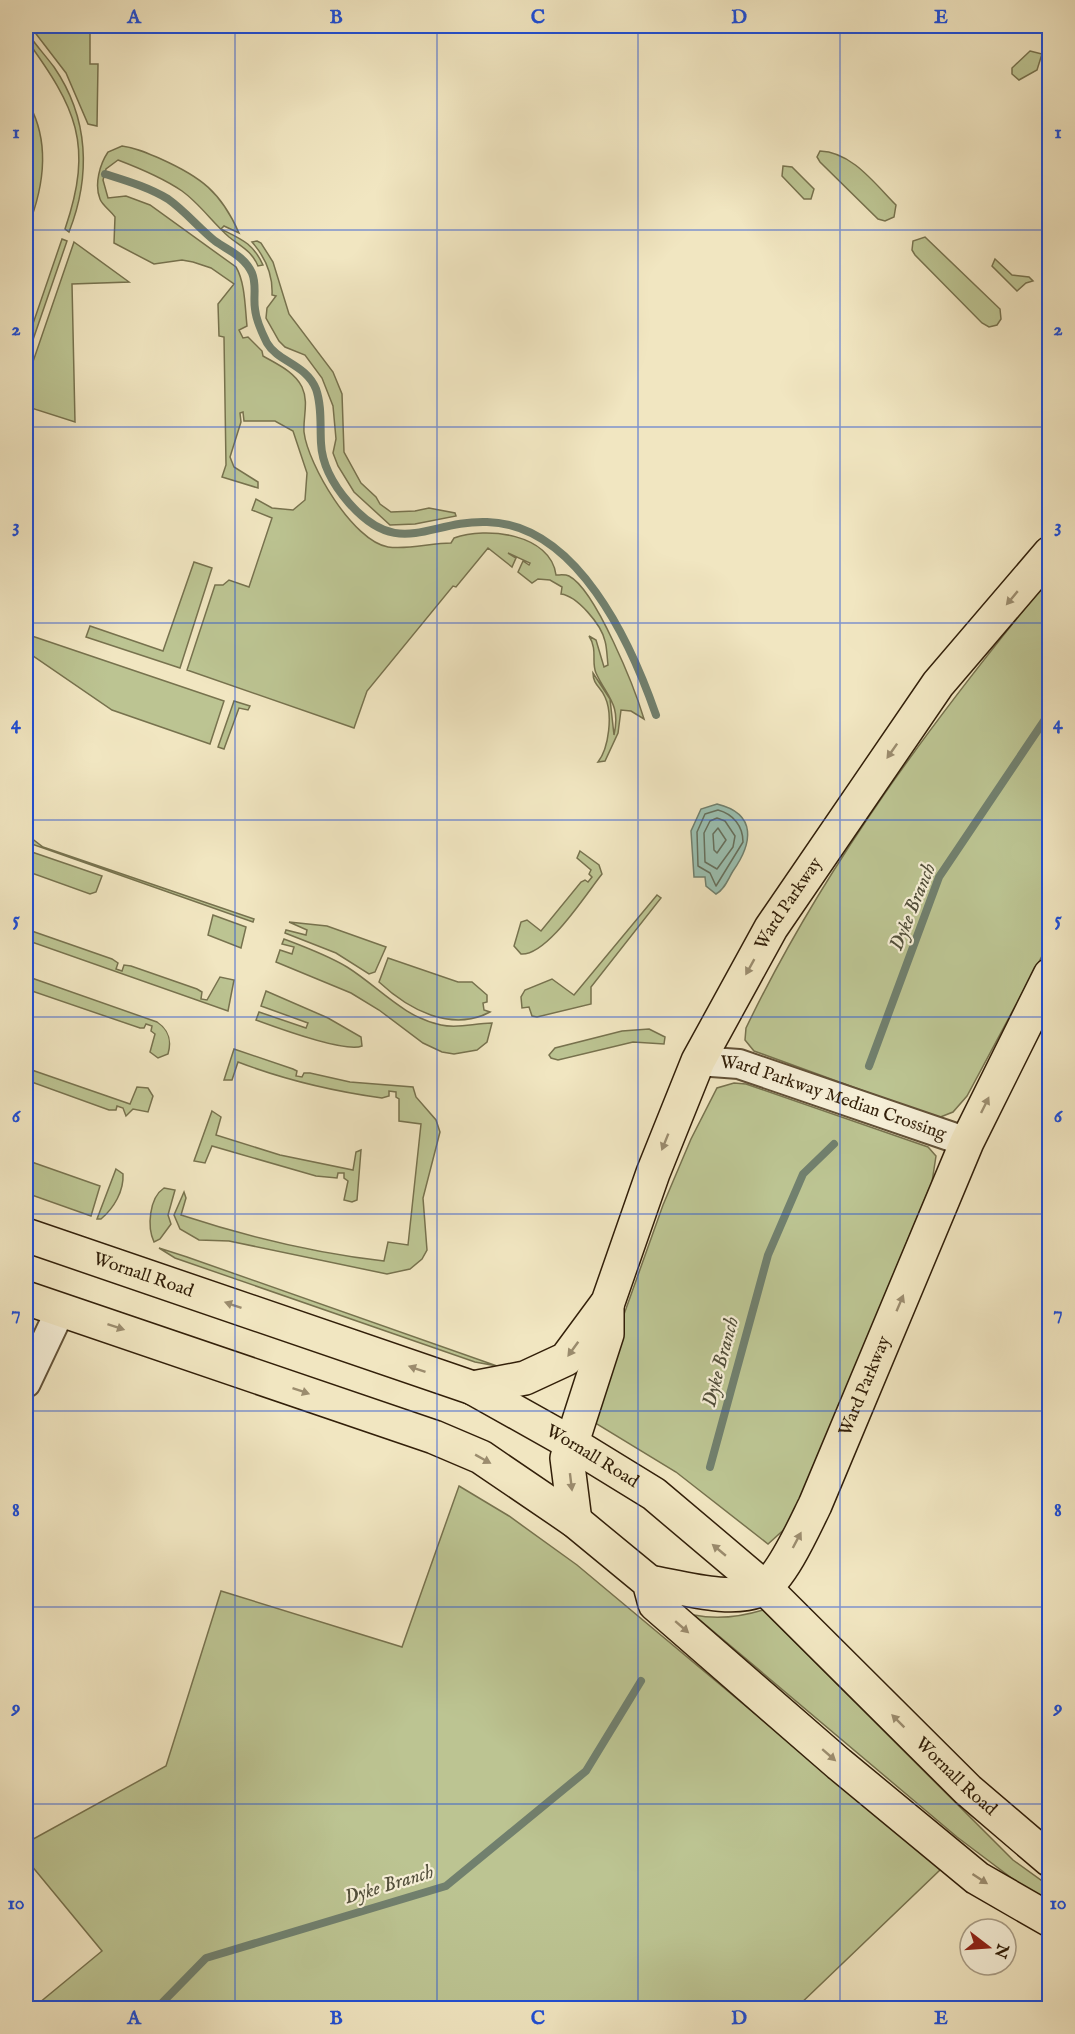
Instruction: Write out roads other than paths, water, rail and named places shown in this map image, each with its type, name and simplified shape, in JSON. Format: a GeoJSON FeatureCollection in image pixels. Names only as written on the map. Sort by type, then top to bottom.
{"type":"FeatureCollection","features":[{"type":"Feature","properties":{"kind":"main road","name":"Ward Parkway"},"geometry":{"type":"LineString","coordinates":[[473,1388],[525,1378],[566,1359],[608,1302],[653,1173],[698,1061],[771,928],[932,693],[1050,553]]}},
{"type":"Feature","properties":{"kind":"main road","name":"Ward Parkway"},"geometry":{"type":"LineString","coordinates":[[764,1587],[785,1562],[816,1505],[967,1142],[1050,975]]}},
{"type":"Feature","properties":{"kind":"main road","name":"Wornall Road"},"geometry":{"type":"LineString","coordinates":[[26,1235],[473,1388],[571,1443],[654,1494],[764,1587],[968,1790],[1050,1860]]}},
{"type":"Feature","properties":{"kind":"main road"},"geometry":{"type":"LineString","coordinates":[[26,1298],[434,1437],[481,1458],[575,1521],[649,1582],[736,1596],[764,1587]]}},
{"type":"Feature","properties":{"kind":"main road","name":"Ward Parkway"},"geometry":{"type":"LineString","coordinates":[[575,1521],[567,1458],[607,1334],[608,1302]]}},
{"type":"Feature","properties":{"kind":"main road"},"geometry":{"type":"LineString","coordinates":[[649,1582],[655,1604],[839,1764],[977,1878],[1050,1920]]}},
{"type":"Feature","properties":{"kind":"street","name":"Ward Parkway Median Crossing"},"geometry":{"type":"LineString","coordinates":[[698,1061],[739,1064],[967,1142]]}},
{"type":"Feature","properties":{"kind":"street"},"geometry":{"type":"LineString","coordinates":[[26,1383],[61,1309]]}},
{"type":"Feature","properties":{"kind":"water"},"geometry":{"type":"Polygon","coordinates":[[[717,804],[739,815],[748,831],[744,851],[739,861],[724,887],[716,894],[706,886],[705,877],[694,877],[691,831],[701,809],[717,804]]]}},
{"type":"Feature","properties":{"kind":"waterway"},"geometry":{"type":"LineString","coordinates":[[105,174],[168,199],[215,241],[236,254],[249,267],[254,282],[257,318],[267,343],[278,355],[306,374],[316,389],[324,459],[334,483],[349,503],[367,520],[383,530],[399,534],[466,523],[487,522],[519,528],[548,543],[573,565],[596,592],[632,655],[656,715]]}},
{"type":"Feature","properties":{"kind":"waterway","name":"Dyke Branch"},"geometry":{"type":"LineString","coordinates":[[869,1066],[939,877],[1050,712]]}},
{"type":"Feature","properties":{"kind":"waterway","name":"Dyke Branch"},"geometry":{"type":"LineString","coordinates":[[710,1467],[768,1255],[803,1174],[834,1144]]}},
{"type":"Feature","properties":{"kind":"waterway","name":"Dyke Branch"},"geometry":{"type":"LineString","coordinates":[[157,2008],[206,1958],[446,1886],[586,1771],[641,1681]]}}]}
